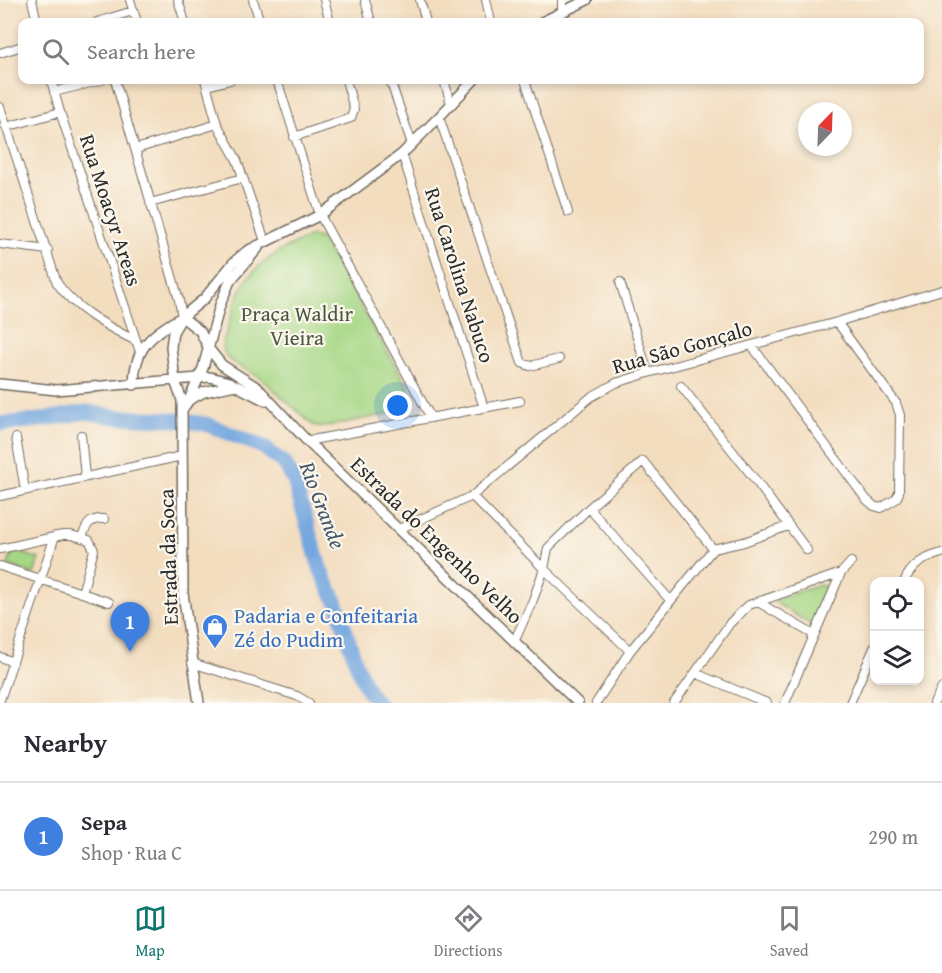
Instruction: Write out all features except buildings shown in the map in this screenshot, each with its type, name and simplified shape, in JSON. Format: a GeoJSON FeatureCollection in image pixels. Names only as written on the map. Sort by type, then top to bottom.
{"type":"FeatureCollection","features":[{"type":"Feature","properties":{"kind":"street"},"geometry":{"type":"LineString","coordinates":[[32,0],[36,18]]}},
{"type":"Feature","properties":{"kind":"street"},"geometry":{"type":"LineString","coordinates":[[130,0],[136,18]]}},
{"type":"Feature","properties":{"kind":"street"},"geometry":{"type":"LineString","coordinates":[[178,0],[185,18]]}},
{"type":"Feature","properties":{"kind":"street"},"geometry":{"type":"LineString","coordinates":[[253,0],[259,18]]}},
{"type":"Feature","properties":{"kind":"street"},"geometry":{"type":"LineString","coordinates":[[324,0],[329,18]]}},
{"type":"Feature","properties":{"kind":"street"},"geometry":{"type":"LineString","coordinates":[[365,0],[370,18]]}},
{"type":"Feature","properties":{"kind":"street"},"geometry":{"type":"LineString","coordinates":[[420,0],[425,18]]}},
{"type":"Feature","properties":{"kind":"street"},"geometry":{"type":"LineString","coordinates":[[486,0],[490,18]]}},
{"type":"Feature","properties":{"kind":"street"},"geometry":{"type":"LineString","coordinates":[[562,0],[562,11]]}},
{"type":"Feature","properties":{"kind":"street"},"geometry":{"type":"LineString","coordinates":[[549,18],[587,0]]}},
{"type":"Feature","properties":{"kind":"street"},"geometry":{"type":"LineString","coordinates":[[110,18],[133,11]]}},
{"type":"Feature","properties":{"kind":"street"},"geometry":{"type":"LineString","coordinates":[[0,53],[18,47]]}},
{"type":"Feature","properties":{"kind":"street","name":"Rua Moacyr Areas"},"geometry":{"type":"LineString","coordinates":[[52,84],[140,352]]}},
{"type":"Feature","properties":{"kind":"street"},"geometry":{"type":"LineString","coordinates":[[54,92],[86,84]]}},
{"type":"Feature","properties":{"kind":"street"},"geometry":{"type":"LineString","coordinates":[[116,84],[182,317]]}},
{"type":"Feature","properties":{"kind":"street"},"geometry":{"type":"LineString","coordinates":[[206,84],[216,124],[237,160],[263,243]]}},
{"type":"Feature","properties":{"kind":"street"},"geometry":{"type":"LineString","coordinates":[[278,84],[320,215],[431,418]]}},
{"type":"Feature","properties":{"kind":"street"},"geometry":{"type":"LineString","coordinates":[[294,137],[351,118],[354,109],[347,84]]}},
{"type":"Feature","properties":{"kind":"street"},"geometry":{"type":"LineString","coordinates":[[391,84],[412,144]]}},
{"type":"Feature","properties":{"kind":"street"},"geometry":{"type":"LineString","coordinates":[[445,84],[451,104]]}},
{"type":"Feature","properties":{"kind":"street"},"geometry":{"type":"LineString","coordinates":[[134,385],[136,360],[155,333],[182,317],[204,299],[234,262],[247,251],[320,215],[402,154],[470,84]]}},
{"type":"Feature","properties":{"kind":"street"},"geometry":{"type":"LineString","coordinates":[[526,84],[568,212]]}},
{"type":"Feature","properties":{"kind":"street"},"geometry":{"type":"LineString","coordinates":[[0,107],[57,283],[64,293],[100,320],[136,341]]}},
{"type":"Feature","properties":{"kind":"street"},"geometry":{"type":"LineString","coordinates":[[6,127],[60,112]]}},
{"type":"Feature","properties":{"kind":"street"},"geometry":{"type":"LineString","coordinates":[[439,117],[522,363],[530,366],[559,359]]}},
{"type":"Feature","properties":{"kind":"street"},"geometry":{"type":"LineString","coordinates":[[136,149],[216,124]]}},
{"type":"Feature","properties":{"kind":"street","name":"Rua Carolina Nabuco"},"geometry":{"type":"LineString","coordinates":[[402,154],[484,408]]}},
{"type":"Feature","properties":{"kind":"street"},"geometry":{"type":"LineString","coordinates":[[150,202],[243,178]]}},
{"type":"Feature","properties":{"kind":"street"},"geometry":{"type":"LineString","coordinates":[[182,413],[209,349],[220,305],[230,281],[263,243]]}},
{"type":"Feature","properties":{"kind":"street"},"geometry":{"type":"LineString","coordinates":[[0,244],[48,250]]}},
{"type":"Feature","properties":{"kind":"street"},"geometry":{"type":"LineString","coordinates":[[620,282],[648,373]]}},
{"type":"Feature","properties":{"kind":"street","name":"Rua São Gonçalo"},"geometry":{"type":"LineString","coordinates":[[399,529],[471,496],[591,397],[616,383],[837,322],[942,290]]}},
{"type":"Feature","properties":{"kind":"street","name":"Estrada do Engenho Velho"},"geometry":{"type":"LineString","coordinates":[[182,317],[195,325],[209,349],[222,365],[258,388],[307,441],[579,703]]}},
{"type":"Feature","properties":{"kind":"street","name":"Estrada da Soca"},"geometry":{"type":"LineString","coordinates":[[182,317],[175,326],[171,347],[176,381],[182,400],[183,581],[199,703]]}},
{"type":"Feature","properties":{"kind":"street"},"geometry":{"type":"LineString","coordinates":[[752,346],[866,499],[874,506],[881,508],[896,499],[899,493],[900,415],[896,404],[837,322]]}},
{"type":"Feature","properties":{"kind":"street","name":"Estrada do Engenho Velho"},"geometry":{"type":"LineString","coordinates":[[0,384],[56,390],[134,385],[198,377],[215,378],[236,385],[271,403]]}},
{"type":"Feature","properties":{"kind":"street"},"geometry":{"type":"LineString","coordinates":[[189,400],[204,392],[236,385]]}},
{"type":"Feature","properties":{"kind":"street"},"geometry":{"type":"LineString","coordinates":[[681,386],[807,550]]}},
{"type":"Feature","properties":{"kind":"street"},"geometry":{"type":"LineString","coordinates":[[307,441],[520,401]]}},
{"type":"Feature","properties":{"kind":"street"},"geometry":{"type":"LineString","coordinates":[[81,435],[86,477]]}},
{"type":"Feature","properties":{"kind":"street"},"geometry":{"type":"LineString","coordinates":[[16,438],[25,490]]}},
{"type":"Feature","properties":{"kind":"street"},"geometry":{"type":"LineString","coordinates":[[0,496],[182,456]]}},
{"type":"Feature","properties":{"kind":"street"},"geometry":{"type":"LineString","coordinates":[[515,640],[533,600],[548,548],[642,461],[713,549]]}},
{"type":"Feature","properties":{"kind":"street"},"geometry":{"type":"LineString","coordinates":[[471,496],[630,651]]}},
{"type":"Feature","properties":{"kind":"street"},"geometry":{"type":"LineString","coordinates":[[589,508],[670,600]]}},
{"type":"Feature","properties":{"kind":"street"},"geometry":{"type":"LineString","coordinates":[[82,537],[92,519],[104,519]]}},
{"type":"Feature","properties":{"kind":"street"},"geometry":{"type":"LineString","coordinates":[[596,703],[630,651],[713,549],[744,542],[788,526]]}},
{"type":"Feature","properties":{"kind":"street"},"geometry":{"type":"LineString","coordinates":[[0,549],[71,534],[92,542],[94,550],[82,593]]}},
{"type":"Feature","properties":{"kind":"street"},"geometry":{"type":"LineString","coordinates":[[0,700],[55,536]]}},
{"type":"Feature","properties":{"kind":"street"},"geometry":{"type":"LineString","coordinates":[[907,577],[917,563],[942,553]]}},
{"type":"Feature","properties":{"kind":"street"},"geometry":{"type":"LineString","coordinates":[[785,703],[841,573],[850,562]]}},
{"type":"Feature","properties":{"kind":"street"},"geometry":{"type":"LineString","coordinates":[[0,566],[109,602]]}},
{"type":"Feature","properties":{"kind":"street"},"geometry":{"type":"LineString","coordinates":[[674,703],[730,623],[749,605],[841,573]]}},
{"type":"Feature","properties":{"kind":"street"},"geometry":{"type":"LineString","coordinates":[[758,602],[814,634]]}},
{"type":"Feature","properties":{"kind":"street"},"geometry":{"type":"LineString","coordinates":[[0,657],[13,662]]}},
{"type":"Feature","properties":{"kind":"street"},"geometry":{"type":"LineString","coordinates":[[850,703],[870,657]]}},
{"type":"Feature","properties":{"kind":"street"},"geometry":{"type":"LineString","coordinates":[[192,663],[297,696],[309,703]]}},
{"type":"Feature","properties":{"kind":"street"},"geometry":{"type":"LineString","coordinates":[[695,673],[766,703]]}},
{"type":"Feature","properties":{"kind":"street"},"geometry":{"type":"LineString","coordinates":[[934,703],[942,688]]}},
{"type":"Feature","properties":{"kind":"green space","name":"Praça Waldir Vieira"},"geometry":{"type":"Polygon","coordinates":[[[311,236],[320,238],[324,243],[414,397],[414,403],[409,410],[322,427],[313,425],[261,378],[232,362],[226,356],[223,342],[239,293],[248,278],[260,265],[278,252],[311,236]]]}},
{"type":"Feature","properties":{"kind":"green space"},"geometry":{"type":"Polygon","coordinates":[[[13,550],[39,559],[34,574],[8,565],[13,550]]]}},
{"type":"Feature","properties":{"kind":"green space"},"geometry":{"type":"Polygon","coordinates":[[[820,585],[826,587],[830,592],[815,627],[776,603],[775,600],[778,598],[820,585]]]}},
{"type":"Feature","properties":{"kind":"waterway","name":"Rio Grande"},"geometry":{"type":"LineString","coordinates":[[0,424],[87,412],[115,417],[168,419],[206,424],[263,447],[285,464],[294,481],[321,571],[336,601],[357,666],[368,691],[378,703]]}},
{"type":"Feature","properties":{"kind":"place","name":"Padaria e Confeitaria Zé do Pudim"},"geometry":{"type":"Point","coordinates":[215,650]}},
{"type":"Feature","properties":{"kind":"place","name":"Sepa"},"geometry":{"type":"Point","coordinates":[130,652]}}]}
